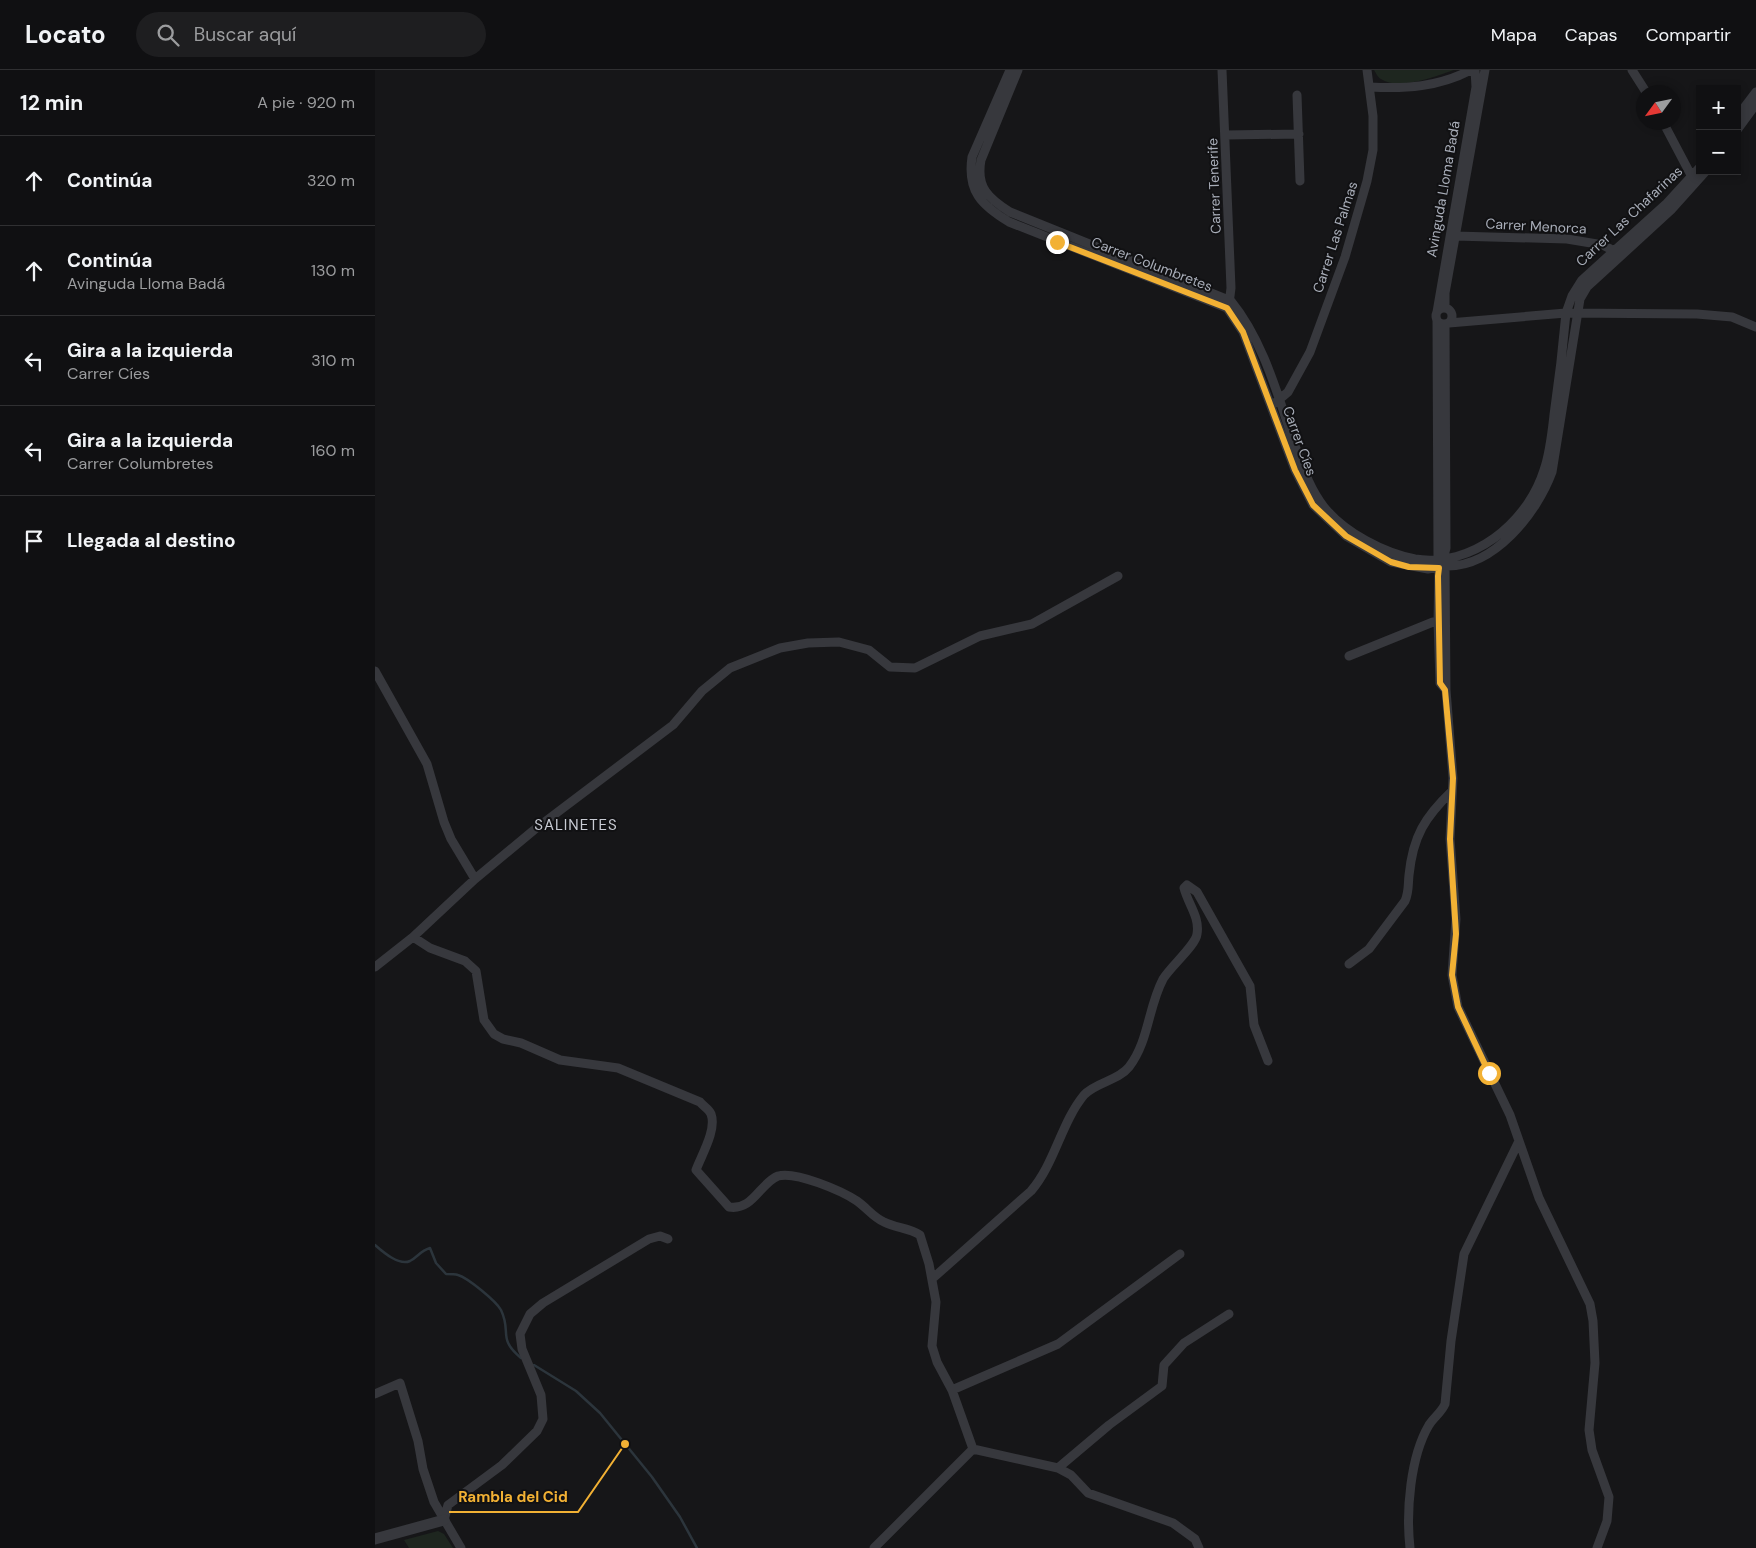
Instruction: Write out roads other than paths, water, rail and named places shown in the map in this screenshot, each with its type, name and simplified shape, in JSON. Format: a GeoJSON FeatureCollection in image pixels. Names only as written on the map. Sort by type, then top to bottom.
{"type":"FeatureCollection","features":[{"type":"Feature","properties":{"kind":"street","name":"Carrer Columbretes"},"geometry":{"type":"LineString","coordinates":[[1010,70],[972,157],[970,171],[973,188],[982,202],[1009,222],[1229,305]]}},
{"type":"Feature","properties":{"kind":"street","name":"Carrer Columbretes"},"geometry":{"type":"LineString","coordinates":[[1018,70],[981,160],[979,174],[982,186],[989,196],[1010,212],[1229,305]]}},
{"type":"Feature","properties":{"kind":"street","name":"Carrer Tenerife"},"geometry":{"type":"LineString","coordinates":[[1222,70],[1226,135],[1229,305]]}},
{"type":"Feature","properties":{"kind":"street","name":"Carrer Las Palmas"},"geometry":{"type":"LineString","coordinates":[[1276,402],[1293,385],[1310,352],[1345,257],[1357,215],[1373,150],[1370,87],[1367,70]]}},
{"type":"Feature","properties":{"kind":"street"},"geometry":{"type":"LineString","coordinates":[[1370,87],[1405,89],[1439,82],[1471,70]]}},
{"type":"Feature","properties":{"kind":"street","name":"Avinguda Lloma Badá"},"geometry":{"type":"LineString","coordinates":[[1444,316],[1437,298],[1476,87],[1475,70]]}},
{"type":"Feature","properties":{"kind":"street","name":"Avinguda Lloma Badá"},"geometry":{"type":"LineString","coordinates":[[1485,70],[1455,236],[1444,316],[1445,548],[1441,563],[1440,683],[1446,688],[1452,791],[1450,839],[1456,919],[1452,975],[1454,989],[1465,1024],[1510,1114],[1539,1198],[1590,1304],[1595,1356],[1589,1430],[1592,1450],[1609,1497],[1607,1521],[1597,1548]]}},
{"type":"Feature","properties":{"kind":"street"},"geometry":{"type":"LineString","coordinates":[[1632,70],[1642,85]]}},
{"type":"Feature","properties":{"kind":"street"},"geometry":{"type":"LineString","coordinates":[[1741,112],[1756,92]]}},
{"type":"Feature","properties":{"kind":"street"},"geometry":{"type":"LineString","coordinates":[[1297,95],[1300,181]]}},
{"type":"Feature","properties":{"kind":"street"},"geometry":{"type":"LineString","coordinates":[[1741,125],[1756,104]]}},
{"type":"Feature","properties":{"kind":"street"},"geometry":{"type":"LineString","coordinates":[[1667,130],[1692,177]]}},
{"type":"Feature","properties":{"kind":"street"},"geometry":{"type":"LineString","coordinates":[[1226,135],[1299,134]]}},
{"type":"Feature","properties":{"kind":"street","name":"Carrer Las Chafarinas"},"geometry":{"type":"LineString","coordinates":[[1566,313],[1572,296],[1582,280],[1667,203],[1696,172]]}},
{"type":"Feature","properties":{"kind":"street","name":"Carrer Las Chafarinas"},"geometry":{"type":"LineString","coordinates":[[1579,313],[1580,300],[1587,287],[1671,210],[1702,175]]}},
{"type":"Feature","properties":{"kind":"street","name":"Carrer Menorca"},"geometry":{"type":"LineString","coordinates":[[1455,236],[1567,239],[1603,245],[1614,250]]}},
{"type":"Feature","properties":{"kind":"street","name":"Carrer Cíes"},"geometry":{"type":"LineString","coordinates":[[1229,305],[1241,313],[1250,331],[1304,473],[1325,509],[1350,530],[1381,548],[1404,557],[1456,565],[1487,555],[1500,546],[1529,514],[1545,490],[1556,453],[1579,313]]}},
{"type":"Feature","properties":{"kind":"street","name":"Carrer Cíes"},"geometry":{"type":"LineString","coordinates":[[1441,563],[1486,544],[1507,528],[1534,493],[1544,471],[1550,444],[1566,313]]}},
{"type":"Feature","properties":{"kind":"street"},"geometry":{"type":"LineString","coordinates":[[1444,316],[1475,320],[1566,313],[1697,314],[1732,317],[1756,327]]}},
{"type":"Feature","properties":{"kind":"street"},"geometry":{"type":"LineString","coordinates":[[375,966],[413,936],[475,879],[534,830],[673,725],[702,691],[730,668],[780,648],[808,643],[839,642],[869,650],[890,667],[900,669],[915,668],[980,636],[1032,624],[1118,576]]}},
{"type":"Feature","properties":{"kind":"street"},"geometry":{"type":"LineString","coordinates":[[1349,656],[1442,621]]}},
{"type":"Feature","properties":{"kind":"street"},"geometry":{"type":"LineString","coordinates":[[375,671],[427,764],[447,831],[475,879]]}},
{"type":"Feature","properties":{"kind":"street"},"geometry":{"type":"LineString","coordinates":[[1349,964],[1369,949],[1405,901],[1409,893],[1412,858],[1422,825],[1432,811],[1452,791]]}},
{"type":"Feature","properties":{"kind":"street"},"geometry":{"type":"LineString","coordinates":[[932,1279],[1031,1191],[1043,1176],[1064,1131],[1085,1095],[1127,1068],[1133,1059],[1147,1028],[1157,991],[1173,965],[1197,938],[1198,927],[1196,918],[1184,888],[1187,884],[1197,892],[1250,986],[1254,1025],[1268,1061]]}},
{"type":"Feature","properties":{"kind":"street"},"geometry":{"type":"LineString","coordinates":[[413,936],[430,948],[465,961],[476,971],[484,1020],[494,1034],[503,1039],[521,1043],[560,1060],[617,1068],[700,1102],[707,1108],[711,1113],[712,1126],[696,1170],[729,1207],[734,1208],[754,1198],[768,1181],[780,1176],[803,1178],[854,1199],[884,1222],[912,1230],[920,1235],[936,1302],[932,1346],[937,1362],[952,1390],[973,1449]]}},
{"type":"Feature","properties":{"kind":"street"},"geometry":{"type":"LineString","coordinates":[[1410,1548],[1408,1534],[1412,1482],[1421,1443],[1430,1424],[1441,1413],[1445,1404],[1451,1341],[1465,1254],[1519,1141]]}},
{"type":"Feature","properties":{"kind":"street"},"geometry":{"type":"LineString","coordinates":[[444,1520],[448,1506],[502,1464],[537,1430],[543,1419],[541,1395],[526,1358],[520,1334],[530,1314],[543,1303],[649,1239],[660,1236],[668,1238]]}},
{"type":"Feature","properties":{"kind":"street"},"geometry":{"type":"LineString","coordinates":[[952,1390],[1058,1344],[1180,1254]]}},
{"type":"Feature","properties":{"kind":"street"},"geometry":{"type":"LineString","coordinates":[[1058,1468],[1109,1425],[1162,1386],[1164,1365],[1184,1343],[1229,1314]]}},
{"type":"Feature","properties":{"kind":"street"},"geometry":{"type":"LineString","coordinates":[[375,1394],[400,1383],[418,1441],[423,1469],[434,1502],[461,1548]]}},
{"type":"Feature","properties":{"kind":"street"},"geometry":{"type":"LineString","coordinates":[[973,1449],[1058,1468],[1071,1475],[1088,1493],[1173,1523],[1195,1539],[1199,1548]]}},
{"type":"Feature","properties":{"kind":"street"},"geometry":{"type":"LineString","coordinates":[[874,1548],[973,1449]]}},
{"type":"Feature","properties":{"kind":"street"},"geometry":{"type":"LineString","coordinates":[[375,1538],[444,1520]]}},
{"type":"Feature","properties":{"kind":"waterway"},"geometry":{"type":"LineString","coordinates":[[375,1245],[391,1258],[401,1262],[410,1261],[430,1248],[436,1263],[446,1274],[458,1275],[468,1280],[498,1306],[504,1318],[509,1345],[521,1358]]}},
{"type":"Feature","properties":{"kind":"waterway"},"geometry":{"type":"LineString","coordinates":[[534,1365],[576,1391],[600,1413],[652,1477],[680,1517],[697,1548]]}},
{"type":"Feature","properties":{"kind":"place","name":"Rambla del Cid"},"geometry":{"type":"Point","coordinates":[625,1444]}},
{"type":"Feature","properties":{"kind":"district","name":"SALINETES"},"geometry":{"type":"Point","coordinates":[576,825]}}]}
